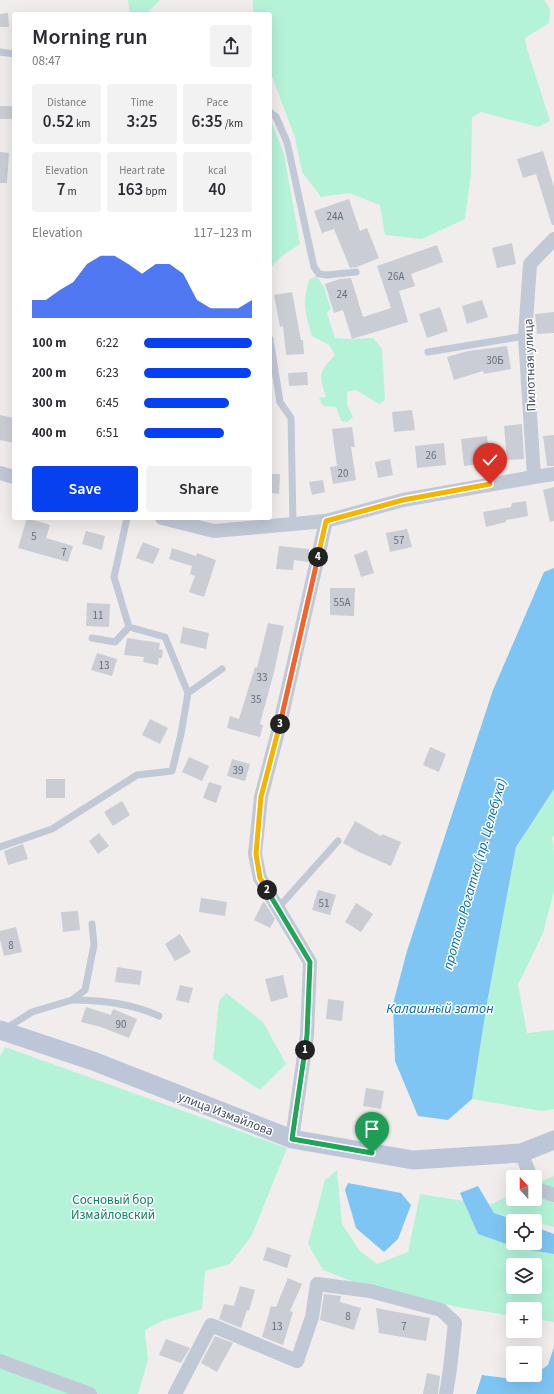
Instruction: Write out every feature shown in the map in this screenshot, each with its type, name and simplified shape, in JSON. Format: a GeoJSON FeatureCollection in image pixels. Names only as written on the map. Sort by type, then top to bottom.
{"type":"FeatureCollection","features":[{"type":"Feature","properties":{"kind":"main road","name":"улица Измайлова"},"geometry":{"type":"LineString","coordinates":[[1,1032],[93,1061],[292,1139],[412,1160],[521,1153],[554,1140]]}},
{"type":"Feature","properties":{"kind":"street","name":"Пилотная улица"},"geometry":{"type":"LineString","coordinates":[[534,477],[525,336],[530,264],[554,239]]}},
{"type":"Feature","properties":{"kind":"street"},"geometry":{"type":"LineString","coordinates":[[0,473],[12,476]]}},
{"type":"Feature","properties":{"kind":"street"},"geometry":{"type":"LineString","coordinates":[[170,520],[214,531],[293,525],[326,521],[403,500],[554,474]]}},
{"type":"Feature","properties":{"kind":"street"},"geometry":{"type":"LineString","coordinates":[[292,1139],[307,1035],[310,962],[260,878],[256,854],[261,797],[279,728],[326,521]]}},
{"type":"Feature","properties":{"kind":"street"},"geometry":{"type":"LineString","coordinates":[[521,1153],[528,1170]]}},
{"type":"Feature","properties":{"kind":"street"},"geometry":{"type":"LineString","coordinates":[[542,1191],[554,1195]]}},
{"type":"Feature","properties":{"kind":"street"},"geometry":{"type":"LineString","coordinates":[[175,1394],[211,1325],[297,1361],[312,1317],[316,1284],[370,1290],[441,1310],[455,1323],[446,1394]]}},
{"type":"Feature","properties":{"kind":"street"},"geometry":{"type":"LineString","coordinates":[[0,1361],[90,1394]]}},
{"type":"Feature","properties":{"kind":"lane"},"geometry":{"type":"LineString","coordinates":[[0,52],[12,54]]}},
{"type":"Feature","properties":{"kind":"lane"},"geometry":{"type":"LineString","coordinates":[[272,114],[276,117],[287,142],[314,267],[319,274],[328,275],[356,272]]}},
{"type":"Feature","properties":{"kind":"lane"},"geometry":{"type":"LineString","coordinates":[[428,352],[525,336]]}},
{"type":"Feature","properties":{"kind":"lane"},"geometry":{"type":"LineString","coordinates":[[272,351],[280,402],[291,418],[293,525]]}},
{"type":"Feature","properties":{"kind":"lane"},"geometry":{"type":"LineString","coordinates":[[127,520],[114,577],[130,627]]}},
{"type":"Feature","properties":{"kind":"lane"},"geometry":{"type":"LineString","coordinates":[[92,638],[115,642],[130,627]]}},
{"type":"Feature","properties":{"kind":"lane"},"geometry":{"type":"LineString","coordinates":[[0,847],[52,829],[137,775],[172,771],[181,734],[188,693],[165,637],[130,627]]}},
{"type":"Feature","properties":{"kind":"lane"},"geometry":{"type":"LineString","coordinates":[[188,693],[222,669]]}},
{"type":"Feature","properties":{"kind":"lane"},"geometry":{"type":"LineString","coordinates":[[278,908],[338,841]]}},
{"type":"Feature","properties":{"kind":"lane"},"geometry":{"type":"LineString","coordinates":[[72,1000],[85,990],[94,945],[92,924]]}},
{"type":"Feature","properties":{"kind":"lane"},"geometry":{"type":"LineString","coordinates":[[1,1032],[32,1012],[72,1000],[94,1000],[144,1009],[159,1016]]}},
{"type":"Feature","properties":{"kind":"green space"},"geometry":{"type":"Polygon","coordinates":[[[128,0],[160,0],[148,12],[130,12],[128,0]]]}},
{"type":"Feature","properties":{"kind":"green space"},"geometry":{"type":"Polygon","coordinates":[[[253,0],[544,0],[550,9],[549,23],[525,38],[527,49],[550,121],[538,127],[481,112],[472,117],[471,173],[465,219],[422,239],[385,235],[380,205],[349,193],[321,197],[302,172],[295,138],[272,76],[272,12],[253,12],[253,0]]]}},
{"type":"Feature","properties":{"kind":"green space"},"geometry":{"type":"Polygon","coordinates":[[[272,123],[284,154],[300,244],[282,256],[272,266],[272,123]]]}},
{"type":"Feature","properties":{"kind":"green space"},"geometry":{"type":"Polygon","coordinates":[[[316,276],[324,287],[331,309],[327,313],[335,338],[373,338],[382,349],[385,400],[379,404],[356,390],[347,392],[347,405],[353,417],[347,422],[341,421],[336,407],[323,406],[319,398],[326,397],[321,378],[325,366],[335,355],[329,345],[312,336],[308,321],[305,308],[307,289],[309,280],[316,276]]]}},
{"type":"Feature","properties":{"kind":"green space"},"geometry":{"type":"Polygon","coordinates":[[[554,789],[554,835],[552,838],[554,851],[554,891],[543,933],[518,985],[527,1033],[554,1030],[554,1109],[542,1111],[472,1099],[487,1003],[516,847],[554,789]]]}},
{"type":"Feature","properties":{"kind":"green space"},"geometry":{"type":"Polygon","coordinates":[[[226,993],[263,1022],[286,1064],[260,1090],[213,1059],[219,1001],[226,993]]]}},
{"type":"Feature","properties":{"kind":"green space","name":"Сосновый бор Измайловский"},"geometry":{"type":"Polygon","coordinates":[[[5,1047],[287,1148],[252,1235],[230,1264],[205,1271],[202,1309],[162,1321],[145,1330],[148,1360],[138,1394],[0,1394],[0,1056],[5,1047]]]}},
{"type":"Feature","properties":{"kind":"green space"},"geometry":{"type":"Polygon","coordinates":[[[337,1170],[342,1224],[360,1251],[377,1264],[408,1252],[420,1194],[489,1205],[506,1197],[506,1206],[542,1206],[542,1181],[554,1176],[554,1227],[542,1224],[542,1214],[506,1214],[506,1216],[494,1213],[469,1212],[506,1239],[506,1250],[530,1250],[554,1254],[554,1322],[542,1320],[542,1302],[506,1302],[506,1315],[457,1307],[356,1283],[323,1270],[308,1244],[325,1180],[337,1170]]]}},
{"type":"Feature","properties":{"kind":"water","name":"Калашный затон"},"geometry":{"type":"Polygon","coordinates":[[[554,568],[554,789],[516,847],[487,1003],[472,1099],[448,1120],[418,1116],[395,1061],[393,1004],[407,951],[493,690],[544,572],[554,568]]]}},
{"type":"Feature","properties":{"kind":"water"},"geometry":{"type":"Polygon","coordinates":[[[348,1183],[401,1193],[411,1205],[398,1239],[384,1252],[356,1228],[345,1190],[348,1183]]]}},
{"type":"Feature","properties":{"kind":"water"},"geometry":{"type":"Polygon","coordinates":[[[478,1186],[494,1213],[506,1217],[506,1244],[478,1234],[460,1193],[478,1186]]]}},
{"type":"Feature","properties":{"kind":"water"},"geometry":{"type":"Polygon","coordinates":[[[542,1230],[554,1234],[554,1254],[530,1250],[542,1250],[542,1230]]]}},
{"type":"Feature","properties":{"kind":"water"},"geometry":{"type":"Polygon","coordinates":[[[554,1347],[554,1394],[476,1394],[482,1375],[506,1378],[506,1382],[542,1382],[542,1369],[548,1365],[554,1347]]]}},
{"type":"Feature","properties":{"kind":"building"},"geometry":{"type":"Polygon","coordinates":[[[8,13],[9,27],[0,27],[0,14],[8,13]]]}},
{"type":"Feature","properties":{"kind":"building"},"geometry":{"type":"Polygon","coordinates":[[[0,106],[12,106],[12,119],[0,119],[0,106]]]}},
{"type":"Feature","properties":{"kind":"building"},"geometry":{"type":"Polygon","coordinates":[[[543,151],[554,187],[554,225],[552,225],[536,174],[523,178],[517,159],[543,151]]]}},
{"type":"Feature","properties":{"kind":"building"},"geometry":{"type":"Polygon","coordinates":[[[0,152],[9,153],[7,183],[0,183],[0,152]]]}},
{"type":"Feature","properties":{"kind":"building"},"geometry":{"type":"Polygon","coordinates":[[[349,199],[360,231],[367,228],[379,258],[357,267],[350,268],[334,229],[322,233],[314,211],[349,199]]]}},
{"type":"Feature","properties":{"kind":"building"},"geometry":{"type":"Polygon","coordinates":[[[512,243],[516,264],[497,268],[492,248],[512,243]]]}},
{"type":"Feature","properties":{"kind":"building"},"geometry":{"type":"Polygon","coordinates":[[[437,245],[443,262],[411,274],[415,286],[399,291],[408,322],[352,339],[343,310],[334,313],[325,284],[340,279],[351,278],[363,317],[391,308],[377,266],[437,245]]]}},
{"type":"Feature","properties":{"kind":"building"},"geometry":{"type":"Polygon","coordinates":[[[292,292],[301,340],[303,340],[304,354],[286,355],[283,326],[280,327],[274,295],[292,292]]]}},
{"type":"Feature","properties":{"kind":"building"},"geometry":{"type":"Polygon","coordinates":[[[482,300],[488,317],[467,324],[462,306],[482,300]]]}},
{"type":"Feature","properties":{"kind":"building"},"geometry":{"type":"Polygon","coordinates":[[[440,307],[448,331],[427,338],[419,314],[440,307]]]}},
{"type":"Feature","properties":{"kind":"building"},"geometry":{"type":"Polygon","coordinates":[[[554,312],[554,333],[537,334],[535,314],[554,312]]]}},
{"type":"Feature","properties":{"kind":"building"},"geometry":{"type":"Polygon","coordinates":[[[507,346],[511,369],[484,374],[483,371],[454,380],[447,357],[468,351],[507,346]]]}},
{"type":"Feature","properties":{"kind":"building"},"geometry":{"type":"Polygon","coordinates":[[[307,372],[308,385],[289,386],[288,373],[307,372]]]}},
{"type":"Feature","properties":{"kind":"building"},"geometry":{"type":"Polygon","coordinates":[[[412,410],[415,430],[394,432],[392,412],[412,410]]]}},
{"type":"Feature","properties":{"kind":"building"},"geometry":{"type":"Polygon","coordinates":[[[0,415],[12,418],[12,443],[0,440],[0,415]]]}},
{"type":"Feature","properties":{"kind":"building"},"geometry":{"type":"Polygon","coordinates":[[[522,424],[524,459],[507,460],[504,426],[522,424]]]}},
{"type":"Feature","properties":{"kind":"building"},"geometry":{"type":"Polygon","coordinates":[[[352,427],[355,447],[351,447],[356,480],[333,484],[330,467],[337,466],[332,429],[352,427]]]}},
{"type":"Feature","properties":{"kind":"building"},"geometry":{"type":"Polygon","coordinates":[[[554,435],[554,466],[547,466],[543,436],[554,435]]]}},
{"type":"Feature","properties":{"kind":"building"},"geometry":{"type":"Polygon","coordinates":[[[487,436],[490,463],[464,466],[461,439],[487,436]]]}},
{"type":"Feature","properties":{"kind":"building"},"geometry":{"type":"Polygon","coordinates":[[[444,443],[446,465],[417,468],[415,446],[444,443]]]}},
{"type":"Feature","properties":{"kind":"building"},"geometry":{"type":"Polygon","coordinates":[[[390,459],[393,475],[378,478],[375,462],[390,459]]]}},
{"type":"Feature","properties":{"kind":"building"},"geometry":{"type":"Polygon","coordinates":[[[272,474],[280,474],[279,494],[272,493],[272,474]]]}},
{"type":"Feature","properties":{"kind":"building"},"geometry":{"type":"Polygon","coordinates":[[[323,480],[325,492],[312,495],[309,482],[323,480]]]}},
{"type":"Feature","properties":{"kind":"building"},"geometry":{"type":"Polygon","coordinates":[[[554,487],[554,521],[550,522],[543,490],[554,487]]]}},
{"type":"Feature","properties":{"kind":"building"},"geometry":{"type":"Polygon","coordinates":[[[526,501],[528,516],[506,520],[506,522],[486,527],[483,512],[511,507],[512,503],[526,501]]]}},
{"type":"Feature","properties":{"kind":"building"},"geometry":{"type":"Polygon","coordinates":[[[26,520],[34,520],[50,525],[46,538],[73,546],[68,562],[18,548],[26,520]]]}},
{"type":"Feature","properties":{"kind":"building"},"geometry":{"type":"Polygon","coordinates":[[[407,529],[412,547],[390,552],[386,533],[407,529]]]}},
{"type":"Feature","properties":{"kind":"building"},"geometry":{"type":"Polygon","coordinates":[[[86,531],[105,536],[102,550],[82,544],[86,531]]]}},
{"type":"Feature","properties":{"kind":"building"},"geometry":{"type":"Polygon","coordinates":[[[143,542],[160,549],[153,564],[136,558],[143,542]]]}},
{"type":"Feature","properties":{"kind":"building"},"geometry":{"type":"Polygon","coordinates":[[[279,546],[309,549],[308,562],[294,560],[293,570],[276,569],[279,546]]]}},
{"type":"Feature","properties":{"kind":"building"},"geometry":{"type":"Polygon","coordinates":[[[172,548],[196,556],[197,553],[216,560],[204,597],[189,592],[195,576],[190,574],[192,566],[169,559],[172,548]]]}},
{"type":"Feature","properties":{"kind":"building"},"geometry":{"type":"Polygon","coordinates":[[[367,550],[374,573],[361,577],[354,555],[367,550]]]}},
{"type":"Feature","properties":{"kind":"building"},"geometry":{"type":"Polygon","coordinates":[[[330,588],[355,588],[354,616],[330,615],[330,588]]]}},
{"type":"Feature","properties":{"kind":"building"},"geometry":{"type":"Polygon","coordinates":[[[87,603],[110,604],[109,627],[86,626],[87,603]]]}},
{"type":"Feature","properties":{"kind":"building"},"geometry":{"type":"Polygon","coordinates":[[[268,623],[284,626],[274,672],[260,724],[263,725],[260,737],[227,728],[230,716],[239,719],[255,667],[257,668],[268,623]]]}},
{"type":"Feature","properties":{"kind":"building"},"geometry":{"type":"Polygon","coordinates":[[[183,627],[209,633],[206,649],[180,643],[183,627]]]}},
{"type":"Feature","properties":{"kind":"building"},"geometry":{"type":"Polygon","coordinates":[[[127,638],[160,643],[159,649],[163,650],[162,658],[159,658],[158,665],[143,662],[144,657],[124,655],[127,638]]]}},
{"type":"Feature","properties":{"kind":"building"},"geometry":{"type":"Polygon","coordinates":[[[97,653],[117,659],[112,676],[91,670],[97,653]]]}},
{"type":"Feature","properties":{"kind":"building"},"geometry":{"type":"Polygon","coordinates":[[[150,719],[168,728],[160,744],[142,735],[150,719]]]}},
{"type":"Feature","properties":{"kind":"building"},"geometry":{"type":"Polygon","coordinates":[[[430,747],[446,754],[439,772],[423,765],[430,747]]]}},
{"type":"Feature","properties":{"kind":"building"},"geometry":{"type":"Polygon","coordinates":[[[189,757],[209,766],[202,781],[182,772],[189,757]]]}},
{"type":"Feature","properties":{"kind":"building"},"geometry":{"type":"Polygon","coordinates":[[[232,759],[250,764],[245,781],[227,776],[232,759]]]}},
{"type":"Feature","properties":{"kind":"building"},"geometry":{"type":"Polygon","coordinates":[[[46,779],[65,779],[65,798],[46,798],[46,779]]]}},
{"type":"Feature","properties":{"kind":"building"},"geometry":{"type":"Polygon","coordinates":[[[209,782],[222,786],[216,803],[203,798],[209,782]]]}},
{"type":"Feature","properties":{"kind":"building"},"geometry":{"type":"Polygon","coordinates":[[[122,801],[130,815],[113,826],[104,812],[122,801]]]}},
{"type":"Feature","properties":{"kind":"building"},"geometry":{"type":"Polygon","coordinates":[[[355,821],[381,836],[382,834],[401,842],[391,866],[359,852],[343,843],[355,821]]]}},
{"type":"Feature","properties":{"kind":"building"},"geometry":{"type":"Polygon","coordinates":[[[99,833],[109,846],[98,854],[89,841],[99,833]]]}},
{"type":"Feature","properties":{"kind":"building"},"geometry":{"type":"Polygon","coordinates":[[[23,844],[28,859],[8,865],[4,851],[23,844]]]}},
{"type":"Feature","properties":{"kind":"building"},"geometry":{"type":"Polygon","coordinates":[[[318,890],[336,895],[330,915],[312,910],[318,890]]]}},
{"type":"Feature","properties":{"kind":"building"},"geometry":{"type":"Polygon","coordinates":[[[201,898],[227,902],[225,916],[199,912],[201,898]]]}},
{"type":"Feature","properties":{"kind":"building"},"geometry":{"type":"Polygon","coordinates":[[[263,902],[275,919],[270,928],[254,920],[263,902]]]}},
{"type":"Feature","properties":{"kind":"building"},"geometry":{"type":"Polygon","coordinates":[[[356,903],[373,914],[361,932],[345,922],[356,903]]]}},
{"type":"Feature","properties":{"kind":"building"},"geometry":{"type":"Polygon","coordinates":[[[78,911],[80,930],[63,932],[61,912],[78,911]]]}},
{"type":"Feature","properties":{"kind":"building"},"geometry":{"type":"Polygon","coordinates":[[[16,927],[22,952],[4,956],[0,939],[0,931],[16,927]]]}},
{"type":"Feature","properties":{"kind":"building"},"geometry":{"type":"Polygon","coordinates":[[[180,934],[191,952],[175,961],[165,944],[180,934]]]}},
{"type":"Feature","properties":{"kind":"building"},"geometry":{"type":"Polygon","coordinates":[[[117,967],[142,971],[140,985],[115,982],[117,967]]]}},
{"type":"Feature","properties":{"kind":"building"},"geometry":{"type":"Polygon","coordinates":[[[283,975],[288,997],[271,1002],[265,979],[283,975]]]}},
{"type":"Feature","properties":{"kind":"building"},"geometry":{"type":"Polygon","coordinates":[[[180,985],[193,988],[189,1003],[176,1000],[180,985]]]}},
{"type":"Feature","properties":{"kind":"building"},"geometry":{"type":"Polygon","coordinates":[[[328,999],[344,1001],[342,1021],[326,1019],[328,999]]]}},
{"type":"Feature","properties":{"kind":"building"},"geometry":{"type":"Polygon","coordinates":[[[86,1007],[111,1015],[113,1009],[137,1019],[129,1038],[101,1027],[81,1022],[86,1007]]]}},
{"type":"Feature","properties":{"kind":"building"},"geometry":{"type":"Polygon","coordinates":[[[366,1088],[384,1091],[381,1109],[363,1106],[366,1088]]]}},
{"type":"Feature","properties":{"kind":"building"},"geometry":{"type":"Polygon","coordinates":[[[267,1247],[291,1255],[287,1268],[263,1260],[267,1247]]]}},
{"type":"Feature","properties":{"kind":"building"},"geometry":{"type":"Polygon","coordinates":[[[288,1278],[302,1284],[290,1311],[293,1312],[283,1345],[262,1337],[271,1306],[276,1307],[288,1278]]]}},
{"type":"Feature","properties":{"kind":"building"},"geometry":{"type":"Polygon","coordinates":[[[240,1286],[255,1290],[249,1311],[247,1310],[241,1328],[219,1319],[224,1304],[234,1306],[240,1286]]]}},
{"type":"Feature","properties":{"kind":"building"},"geometry":{"type":"Polygon","coordinates":[[[324,1294],[341,1296],[340,1302],[361,1308],[354,1330],[320,1320],[324,1294]]]}},
{"type":"Feature","properties":{"kind":"building"},"geometry":{"type":"Polygon","coordinates":[[[376,1308],[430,1318],[426,1341],[379,1333],[376,1308]]]}},
{"type":"Feature","properties":{"kind":"building"},"geometry":{"type":"Polygon","coordinates":[[[215,1336],[233,1343],[217,1372],[201,1363],[215,1336]]]}},
{"type":"Feature","properties":{"kind":"building"},"geometry":{"type":"Polygon","coordinates":[[[166,1339],[190,1348],[181,1363],[159,1355],[166,1339]]]}},
{"type":"Feature","properties":{"kind":"building"},"geometry":{"type":"Polygon","coordinates":[[[427,1373],[440,1376],[438,1394],[423,1394],[427,1373]]]}},
{"type":"Feature","properties":{"kind":"route"},"geometry":{"type":"LineString","coordinates":[[372,1153],[292,1139],[307,1035],[310,962],[260,878],[256,854],[261,797],[279,728],[326,521],[403,500],[490,484]]}},
{"type":"Feature","properties":{"kind":"water label","name":"протока Рогатка (пр. Целебуха)"},"geometry":{"type":"Point","coordinates":[474,874]}}]}
